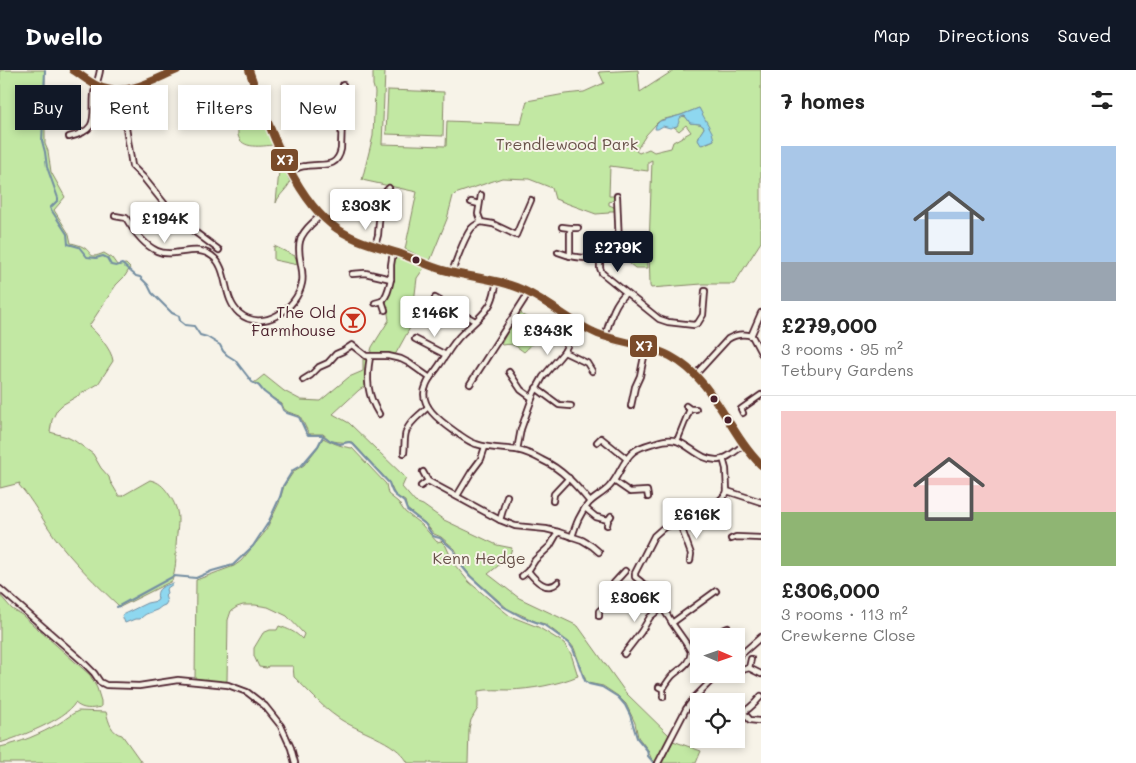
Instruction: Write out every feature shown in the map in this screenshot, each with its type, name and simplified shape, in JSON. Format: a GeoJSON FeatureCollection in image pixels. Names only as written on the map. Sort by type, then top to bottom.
{"type":"FeatureCollection","features":[{"type":"Feature","properties":{"kind":"street"},"geometry":{"type":"LineString","coordinates":[[73,70],[96,85],[100,70]]}},
{"type":"Feature","properties":{"kind":"street"},"geometry":{"type":"LineString","coordinates":[[139,85],[177,70]]}},
{"type":"Feature","properties":{"kind":"street"},"geometry":{"type":"LineString","coordinates":[[249,70],[264,114],[290,171],[300,190],[320,215],[344,233],[374,246],[441,269],[497,281],[530,292],[593,332],[670,356],[696,374],[713,395],[744,445],[761,465]]}},
{"type":"Feature","properties":{"kind":"street"},"geometry":{"type":"LineString","coordinates":[[69,137],[84,132],[91,123]]}},
{"type":"Feature","properties":{"kind":"street"},"geometry":{"type":"LineString","coordinates":[[126,130],[132,166],[143,176],[175,217],[218,250]]}},
{"type":"Feature","properties":{"kind":"street"},"geometry":{"type":"LineString","coordinates":[[290,171],[306,166],[331,164],[334,162],[341,149],[342,130]]}},
{"type":"Feature","properties":{"kind":"street"},"geometry":{"type":"LineString","coordinates":[[374,246],[378,232],[381,198],[389,188]]}},
{"type":"Feature","properties":{"kind":"street"},"geometry":{"type":"LineString","coordinates":[[480,195],[478,214],[481,222]]}},
{"type":"Feature","properties":{"kind":"street"},"geometry":{"type":"LineString","coordinates":[[558,252],[570,256],[600,258],[612,254],[619,247],[615,204],[617,196]]}},
{"type":"Feature","properties":{"kind":"street"},"geometry":{"type":"LineString","coordinates":[[452,272],[457,258],[474,226],[481,222],[492,224],[518,236],[531,200]]}},
{"type":"Feature","properties":{"kind":"street"},"geometry":{"type":"LineString","coordinates":[[471,202],[479,204]]}},
{"type":"Feature","properties":{"kind":"street"},"geometry":{"type":"LineString","coordinates":[[115,216],[126,218],[149,246],[158,252],[169,254],[202,251],[211,255],[219,264],[232,305],[238,312],[245,317],[255,320],[268,320],[293,302],[302,285],[303,276],[299,256],[300,241],[302,235],[320,215]]}},
{"type":"Feature","properties":{"kind":"street"},"geometry":{"type":"LineString","coordinates":[[562,228],[578,228]]}},
{"type":"Feature","properties":{"kind":"street"},"geometry":{"type":"LineString","coordinates":[[570,228],[570,256]]}},
{"type":"Feature","properties":{"kind":"street"},"geometry":{"type":"LineString","coordinates":[[375,303],[382,302],[388,293],[393,252]]}},
{"type":"Feature","properties":{"kind":"street"},"geometry":{"type":"LineString","coordinates":[[600,258],[601,272],[659,319],[668,322],[694,325],[698,323],[702,318],[705,291]]}},
{"type":"Feature","properties":{"kind":"street"},"geometry":{"type":"LineString","coordinates":[[352,274],[365,273],[391,279]]}},
{"type":"Feature","properties":{"kind":"street"},"geometry":{"type":"LineString","coordinates":[[497,281],[490,306],[456,340],[430,378],[424,391],[428,407],[438,419],[472,443],[485,447],[517,450],[560,470],[590,502]]}},
{"type":"Feature","properties":{"kind":"street"},"geometry":{"type":"LineString","coordinates":[[470,384],[530,292]]}},
{"type":"Feature","properties":{"kind":"street"},"geometry":{"type":"LineString","coordinates":[[605,337],[614,308],[626,293]]}},
{"type":"Feature","properties":{"kind":"street"},"geometry":{"type":"LineString","coordinates":[[297,295],[302,298]]}},
{"type":"Feature","properties":{"kind":"street"},"geometry":{"type":"LineString","coordinates":[[435,298],[441,299],[475,321]]}},
{"type":"Feature","properties":{"kind":"street"},"geometry":{"type":"LineString","coordinates":[[382,302],[385,310]]}},
{"type":"Feature","properties":{"kind":"street"},"geometry":{"type":"LineString","coordinates":[[751,336],[761,313]]}},
{"type":"Feature","properties":{"kind":"street"},"geometry":{"type":"LineString","coordinates":[[517,450],[520,431],[536,388],[547,371],[561,358],[567,346],[568,332],[575,322]]}},
{"type":"Feature","properties":{"kind":"street"},"geometry":{"type":"LineString","coordinates":[[696,374],[729,338],[736,335],[751,336],[761,353]]}},
{"type":"Feature","properties":{"kind":"street"},"geometry":{"type":"LineString","coordinates":[[415,339],[446,355]]}},
{"type":"Feature","properties":{"kind":"street"},"geometry":{"type":"LineString","coordinates":[[303,380],[318,368],[328,364],[336,354],[351,346],[355,347],[363,355],[370,357],[388,356],[401,359],[430,378]]}},
{"type":"Feature","properties":{"kind":"street"},"geometry":{"type":"LineString","coordinates":[[631,406],[646,347]]}},
{"type":"Feature","properties":{"kind":"street"},"geometry":{"type":"LineString","coordinates":[[564,352],[585,362],[591,369],[595,363]]}},
{"type":"Feature","properties":{"kind":"street"},"geometry":{"type":"LineString","coordinates":[[370,357],[368,386],[373,410],[379,414]]}},
{"type":"Feature","properties":{"kind":"street"},"geometry":{"type":"LineString","coordinates":[[509,372],[521,390],[532,398]]}},
{"type":"Feature","properties":{"kind":"street"},"geometry":{"type":"LineString","coordinates":[[536,388],[562,408],[571,406]]}},
{"type":"Feature","properties":{"kind":"street"},"geometry":{"type":"LineString","coordinates":[[743,413],[741,409],[761,395]]}},
{"type":"Feature","properties":{"kind":"street"},"geometry":{"type":"LineString","coordinates":[[626,399],[632,400]]}},
{"type":"Feature","properties":{"kind":"street"},"geometry":{"type":"LineString","coordinates":[[404,453],[406,434],[410,424],[428,407]]}},
{"type":"Feature","properties":{"kind":"street"},"geometry":{"type":"LineString","coordinates":[[677,441],[688,407],[696,409]]}},
{"type":"Feature","properties":{"kind":"street"},"geometry":{"type":"LineString","coordinates":[[597,442],[601,438],[627,459]]}},
{"type":"Feature","properties":{"kind":"street"},"geometry":{"type":"LineString","coordinates":[[572,537],[577,522],[585,508],[614,481],[627,459],[635,450],[642,446],[663,440],[677,441],[714,460],[723,458],[744,445]]}},
{"type":"Feature","properties":{"kind":"street"},"geometry":{"type":"LineString","coordinates":[[457,496],[481,459],[485,447]]}},
{"type":"Feature","properties":{"kind":"street"},"geometry":{"type":"LineString","coordinates":[[634,575],[655,534],[663,528],[718,504],[726,494],[726,469],[723,458]]}},
{"type":"Feature","properties":{"kind":"street"},"geometry":{"type":"LineString","coordinates":[[423,472],[428,481],[500,520],[515,526],[558,532],[582,540],[595,551]]}},
{"type":"Feature","properties":{"kind":"street"},"geometry":{"type":"LineString","coordinates":[[553,501],[554,494],[569,478]]}},
{"type":"Feature","properties":{"kind":"street"},"geometry":{"type":"LineString","coordinates":[[421,486],[428,481]]}},
{"type":"Feature","properties":{"kind":"street"},"geometry":{"type":"LineString","coordinates":[[614,481],[630,492],[647,491],[648,497]]}},
{"type":"Feature","properties":{"kind":"street"},"geometry":{"type":"LineString","coordinates":[[727,491],[761,502]]}},
{"type":"Feature","properties":{"kind":"street"},"geometry":{"type":"LineString","coordinates":[[500,520],[508,496]]}},
{"type":"Feature","properties":{"kind":"street"},"geometry":{"type":"LineString","coordinates":[[585,508],[595,516],[609,521]]}},
{"type":"Feature","properties":{"kind":"street"},"geometry":{"type":"LineString","coordinates":[[679,521],[692,558]]}},
{"type":"Feature","properties":{"kind":"street"},"geometry":{"type":"LineString","coordinates":[[522,576],[551,545],[558,532]]}},
{"type":"Feature","properties":{"kind":"street"},"geometry":{"type":"LineString","coordinates":[[734,536],[761,538]]}},
{"type":"Feature","properties":{"kind":"street"},"geometry":{"type":"LineString","coordinates":[[598,612],[609,600],[614,584],[623,570],[634,575],[644,584],[662,607],[690,650]]}},
{"type":"Feature","properties":{"kind":"street"},"geometry":{"type":"LineString","coordinates":[[528,571],[536,580],[544,585],[552,586],[558,582]]}},
{"type":"Feature","properties":{"kind":"street"},"geometry":{"type":"LineString","coordinates":[[0,589],[81,660],[100,682],[106,685],[139,686],[178,680],[228,685],[247,692],[265,706],[281,726],[291,748],[295,763]]}},
{"type":"Feature","properties":{"kind":"street"},"geometry":{"type":"LineString","coordinates":[[672,623],[716,591]]}},
{"type":"Feature","properties":{"kind":"street"},"geometry":{"type":"LineString","coordinates":[[624,654],[630,651],[650,617],[662,607]]}},
{"type":"Feature","properties":{"kind":"street"},"geometry":{"type":"LineString","coordinates":[[745,651],[761,637]]}},
{"type":"Feature","properties":{"kind":"street"},"geometry":{"type":"LineString","coordinates":[[663,697],[661,688],[671,676],[688,663],[690,657]]}},
{"type":"Feature","properties":{"kind":"street"},"geometry":{"type":"LineString","coordinates":[[749,668],[751,659]]}},
{"type":"Feature","properties":{"kind":"street"},"geometry":{"type":"LineString","coordinates":[[745,670],[749,668],[761,674]]}},
{"type":"Feature","properties":{"kind":"street"},"geometry":{"type":"LineString","coordinates":[[658,763],[686,709],[709,683]]}},
{"type":"Feature","properties":{"kind":"street"},"geometry":{"type":"LineString","coordinates":[[745,711],[761,696]]}},
{"type":"Feature","properties":{"kind":"street"},"geometry":{"type":"LineString","coordinates":[[745,714],[750,720],[759,721]]}},
{"type":"Feature","properties":{"kind":"green space"},"geometry":{"type":"Polygon","coordinates":[[[0,70],[45,70],[45,85],[15,85],[15,130],[45,130],[45,144],[51,172],[65,197],[54,210],[69,234],[71,243],[83,247],[93,256],[104,253],[112,258],[117,265],[126,264],[130,268],[116,285],[89,326],[107,347],[113,361],[98,384],[62,405],[57,410],[52,420],[50,432],[75,441],[93,454],[119,496],[150,480],[162,486],[168,493],[176,507],[178,519],[176,563],[172,581],[120,607],[85,573],[61,546],[19,485],[20,483],[0,488],[0,70]]]}},
{"type":"Feature","properties":{"kind":"green space","name":"Trendlewood Park"},"geometry":{"type":"Polygon","coordinates":[[[638,70],[640,92],[674,70],[761,70],[761,242],[734,284],[702,284],[651,288],[649,247],[652,160],[648,162],[648,171],[610,166],[609,196],[615,196],[609,202],[609,205],[614,207],[616,211],[596,214],[555,199],[552,188],[529,179],[502,178],[453,196],[447,219],[430,261],[405,249],[417,192],[362,180],[373,136],[375,92],[373,72],[385,72],[382,144],[446,146],[447,121],[521,124],[527,101],[584,92],[604,83],[599,72],[638,70]],[[699,108],[661,120],[646,135],[636,151],[639,153],[649,149],[654,152],[671,148],[673,142],[691,132],[686,125],[679,131],[674,127],[677,126],[682,116],[686,117],[690,123],[700,124],[704,127],[699,136],[699,142],[703,145],[714,140],[699,108]]]}},
{"type":"Feature","properties":{"kind":"green space"},"geometry":{"type":"Polygon","coordinates":[[[388,90],[444,92],[443,136],[386,134],[388,90]]]}},
{"type":"Feature","properties":{"kind":"green space"},"geometry":{"type":"Polygon","coordinates":[[[267,130],[273,145],[253,146],[243,143],[240,140],[238,131],[267,130]]]}},
{"type":"Feature","properties":{"kind":"green space"},"geometry":{"type":"Polygon","coordinates":[[[280,160],[290,182],[276,203],[280,160]]]}},
{"type":"Feature","properties":{"kind":"green space"},"geometry":{"type":"Polygon","coordinates":[[[647,245],[648,268],[635,268],[618,254],[623,249],[623,246],[647,245]]]}},
{"type":"Feature","properties":{"kind":"green space"},"geometry":{"type":"Polygon","coordinates":[[[274,246],[295,256],[298,265],[274,260],[274,246]]]}},
{"type":"Feature","properties":{"kind":"green space"},"geometry":{"type":"Polygon","coordinates":[[[399,257],[424,268],[417,278],[411,326],[395,355],[390,353],[370,354],[372,347],[389,320],[386,302],[392,287],[393,261],[399,257]]]}},
{"type":"Feature","properties":{"kind":"green space"},"geometry":{"type":"Polygon","coordinates":[[[521,312],[522,315],[534,323],[538,332],[530,347],[524,352],[509,344],[501,344],[521,312]]]}},
{"type":"Feature","properties":{"kind":"green space","name":"Kenn Hedge"},"geometry":{"type":"Polygon","coordinates":[[[363,357],[369,358],[367,385],[333,414],[349,423],[406,478],[402,487],[415,502],[423,505],[444,520],[497,545],[512,548],[509,557],[488,574],[519,598],[578,626],[626,693],[670,736],[656,763],[638,737],[635,723],[626,704],[603,686],[586,681],[574,648],[570,643],[545,624],[508,609],[471,576],[456,558],[457,553],[455,549],[441,537],[434,534],[425,523],[407,509],[405,501],[395,495],[389,482],[352,442],[331,441],[323,434],[309,434],[300,416],[288,412],[282,404],[254,383],[264,375],[284,391],[301,400],[320,401],[349,377],[363,371],[363,357]]]}},
{"type":"Feature","properties":{"kind":"green space"},"geometry":{"type":"Polygon","coordinates":[[[323,438],[352,448],[386,484],[388,494],[398,502],[405,512],[422,525],[437,542],[441,541],[446,546],[454,564],[469,582],[510,616],[538,627],[564,643],[571,654],[578,676],[535,688],[478,691],[478,708],[471,720],[469,729],[468,763],[408,763],[395,748],[345,722],[326,708],[294,677],[293,666],[259,667],[254,656],[254,648],[263,633],[277,630],[279,626],[302,639],[304,634],[287,616],[268,607],[243,605],[231,611],[228,620],[227,681],[195,680],[196,580],[234,566],[241,561],[265,532],[279,503],[284,486],[294,471],[304,465],[323,438]]]}},
{"type":"Feature","properties":{"kind":"green space"},"geometry":{"type":"Polygon","coordinates":[[[0,595],[12,609],[22,615],[90,675],[97,688],[101,707],[87,708],[75,703],[62,716],[52,722],[0,743],[0,595]]]}},
{"type":"Feature","properties":{"kind":"green space"},"geometry":{"type":"Polygon","coordinates":[[[78,711],[106,712],[109,723],[115,732],[122,735],[142,763],[0,763],[0,747],[37,735],[78,711]]]}},
{"type":"Feature","properties":{"kind":"green space"},"geometry":{"type":"Polygon","coordinates":[[[673,741],[701,751],[696,763],[662,763],[673,741]]]}},
{"type":"Feature","properties":{"kind":"water"},"geometry":{"type":"Polygon","coordinates":[[[699,108],[712,132],[714,140],[701,145],[698,140],[704,127],[700,124],[690,123],[685,116],[680,118],[677,126],[670,128],[663,126],[655,129],[660,121],[699,108]]]}},
{"type":"Feature","properties":{"kind":"water"},"geometry":{"type":"Polygon","coordinates":[[[173,583],[166,589],[167,602],[165,605],[140,619],[125,623],[122,615],[147,603],[157,601],[159,590],[173,583]]]}},
{"type":"Feature","properties":{"kind":"waterway"},"geometry":{"type":"LineString","coordinates":[[45,70],[45,109],[42,141],[47,167],[58,198],[50,208],[67,234],[68,244],[79,247],[87,257],[96,258],[103,256],[107,258],[111,265],[122,264],[136,276],[140,277],[148,285],[152,293],[172,313],[179,316],[180,321],[185,325],[194,326],[200,335],[220,345],[223,351],[235,360],[252,382],[281,405],[287,413],[299,417],[308,435],[322,435],[340,444],[352,443],[389,483],[393,493],[404,502],[407,510],[425,524],[433,536],[440,538],[454,550],[456,559],[470,576],[504,607],[522,617],[544,625],[569,643],[585,681],[602,687],[618,697],[625,705],[637,738],[647,750],[648,756],[654,763]]}},
{"type":"Feature","properties":{"kind":"waterway"},"geometry":{"type":"LineString","coordinates":[[117,607],[174,576],[196,578],[233,565],[253,546],[268,523],[283,486],[293,470],[302,465],[318,446],[323,436]]}},
{"type":"Feature","properties":{"kind":"transit line","name":"X7"},"geometry":{"type":"LineString","coordinates":[[73,70],[95,85],[112,90],[132,88],[177,70]]}},
{"type":"Feature","properties":{"kind":"transit line","name":"X7"},"geometry":{"type":"LineString","coordinates":[[249,70],[272,132],[292,175],[304,194],[332,225],[356,239],[437,268],[516,287],[537,297],[598,334],[653,349],[670,356],[685,366],[710,392],[749,452],[761,465]]}},
{"type":"Feature","properties":{"kind":"place","name":"The Old Farmhouse"},"geometry":{"type":"Point","coordinates":[353,320]}}]}
